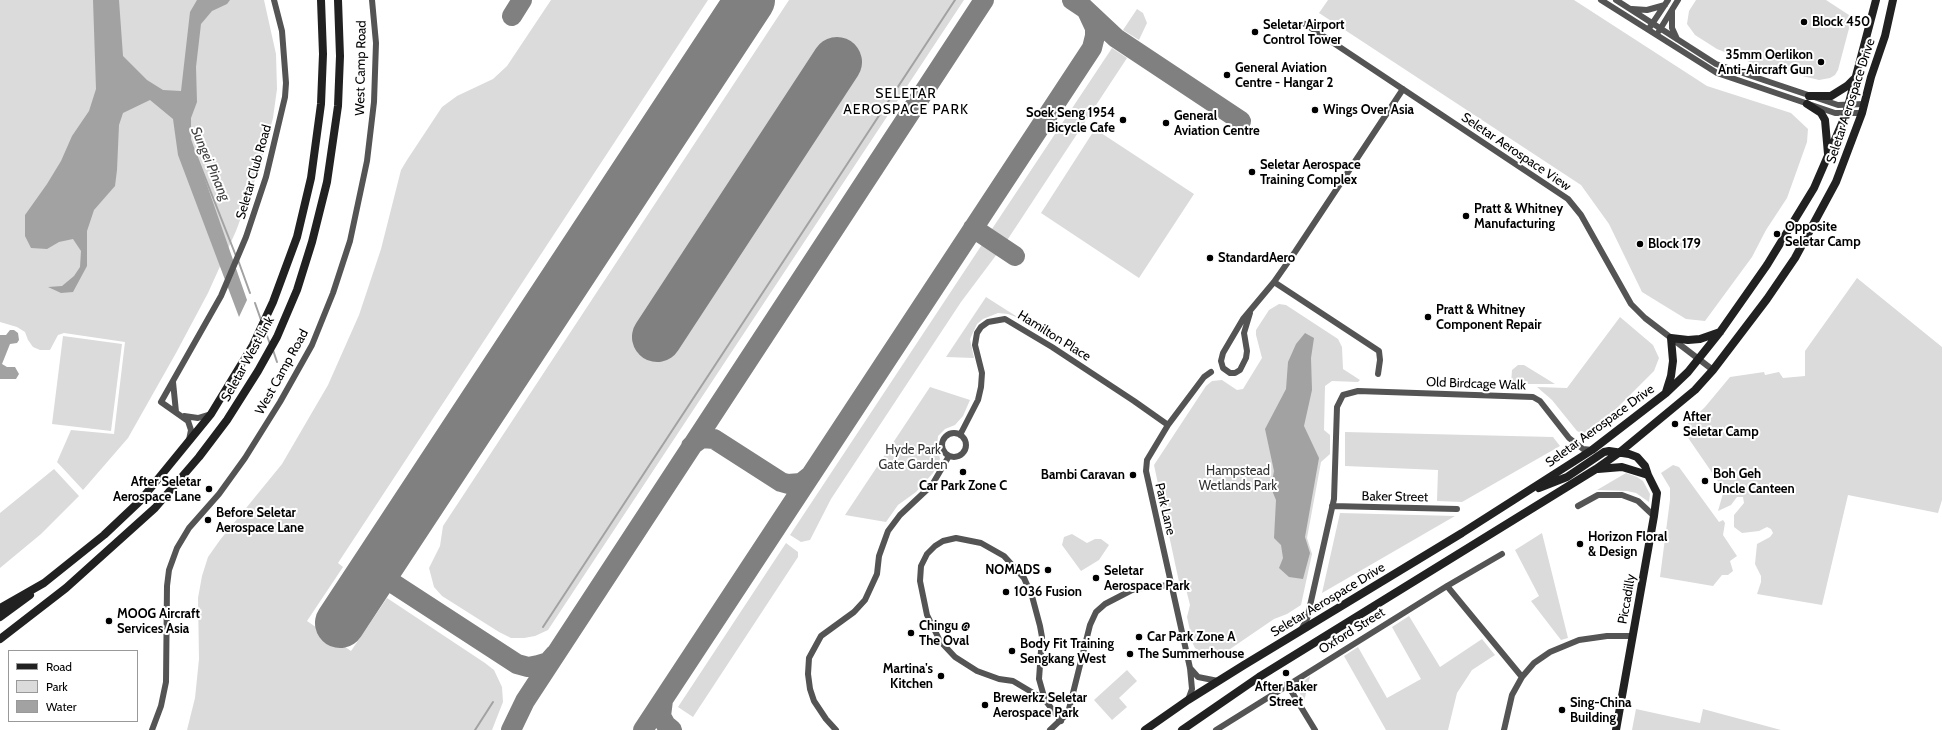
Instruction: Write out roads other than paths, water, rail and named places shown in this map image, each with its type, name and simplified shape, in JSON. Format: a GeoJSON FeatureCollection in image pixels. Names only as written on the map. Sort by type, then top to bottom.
{"type":"FeatureCollection","features":[{"type":"Feature","properties":{"kind":"street","name":"Seletar Club Road"},"geometry":{"type":"LineString","coordinates":[[182,416],[161,402],[222,296],[246,237],[271,157],[285,97],[286,83],[282,31],[274,0]]}},
{"type":"Feature","properties":{"kind":"street","name":"Seletar West Link"},"geometry":{"type":"LineString","coordinates":[[0,608],[44,583],[104,535],[140,501],[210,414],[253,345],[273,302],[296,237],[311,178],[317,138],[323,54],[321,0]]}},
{"type":"Feature","properties":{"kind":"street","name":"Seletar West Link"},"geometry":{"type":"LineString","coordinates":[[0,639],[66,588],[155,508],[199,457],[227,420],[258,371],[276,337],[297,290],[312,242],[327,182],[338,106],[340,56],[338,0]]}},
{"type":"Feature","properties":{"kind":"street","name":"West Camp Road"},"geometry":{"type":"LineString","coordinates":[[152,730],[161,706],[166,682],[167,586],[169,570],[177,548],[189,528],[219,494],[245,458],[280,402],[312,345],[333,293],[350,241],[367,161],[374,102],[376,43],[372,0]]}},
{"type":"Feature","properties":{"kind":"street"},"geometry":{"type":"LineString","coordinates":[[1601,0],[1648,31],[1717,73],[1808,100],[1838,105],[1864,104]]}},
{"type":"Feature","properties":{"kind":"street"},"geometry":{"type":"LineString","coordinates":[[1616,0],[1716,64],[1808,100],[1835,113],[1862,113]]}},
{"type":"Feature","properties":{"kind":"street"},"geometry":{"type":"LineString","coordinates":[[1655,35],[1678,0]]}},
{"type":"Feature","properties":{"kind":"street","name":"Seletar Aerospace Drive"},"geometry":{"type":"LineString","coordinates":[[1144,730],[1218,681],[1527,493],[1592,450],[1666,393],[1700,359],[1720,332],[1767,265],[1814,188],[1846,114],[1876,0]]}},
{"type":"Feature","properties":{"kind":"street","name":"Seletar Aerospace Drive"},"geometry":{"type":"LineString","coordinates":[[1182,730],[1260,677],[1596,469],[1620,452],[1695,390],[1713,370],[1767,299],[1795,258],[1836,182],[1862,113],[1885,36],[1893,0]]}},
{"type":"Feature","properties":{"kind":"street"},"geometry":{"type":"LineString","coordinates":[[1648,31],[1667,2]]}},
{"type":"Feature","properties":{"kind":"street"},"geometry":{"type":"LineString","coordinates":[[1630,9],[1647,10],[1667,2]]}},
{"type":"Feature","properties":{"kind":"street"},"geometry":{"type":"LineString","coordinates":[[1672,9],[1672,28],[1678,40]]}},
{"type":"Feature","properties":{"kind":"street","name":"Seletar Aerospace View"},"geometry":{"type":"LineString","coordinates":[[1305,24],[1568,200],[1581,215],[1631,304],[1644,318],[1713,370]]}},
{"type":"Feature","properties":{"kind":"street"},"geometry":{"type":"LineString","coordinates":[[1808,100],[1831,96],[1847,86],[1855,78]]}},
{"type":"Feature","properties":{"kind":"street"},"geometry":{"type":"LineString","coordinates":[[1250,313],[1244,333],[1247,351],[1246,358],[1240,370],[1235,373],[1230,373],[1223,368],[1221,362],[1223,353],[1243,319],[1250,313],[1274,282],[1324,210],[1403,89]]}},
{"type":"Feature","properties":{"kind":"street"},"geometry":{"type":"LineString","coordinates":[[1808,100],[1821,113],[1825,120],[1828,157]]}},
{"type":"Feature","properties":{"kind":"street"},"geometry":{"type":"LineString","coordinates":[[1274,282],[1379,351],[1380,360],[1378,374]]}},
{"type":"Feature","properties":{"kind":"street","name":"Hamilton Place"},"geometry":{"type":"LineString","coordinates":[[960,435],[978,400],[981,387],[982,373],[975,345],[977,333],[988,322],[1005,319],[1071,359],[1168,425]]}},
{"type":"Feature","properties":{"kind":"street"},"geometry":{"type":"LineString","coordinates":[[1666,393],[1671,376],[1673,361],[1670,338],[1688,340],[1700,339],[1720,332]]}},
{"type":"Feature","properties":{"kind":"street","name":"Park Lane"},"geometry":{"type":"LineString","coordinates":[[1188,700],[1192,689],[1190,668],[1146,476],[1147,460],[1168,425],[1204,377],[1211,372]]}},
{"type":"Feature","properties":{"kind":"street"},"geometry":{"type":"LineString","coordinates":[[173,381],[176,412]]}},
{"type":"Feature","properties":{"kind":"street","name":"Old Birdcage Walk"},"geometry":{"type":"LineString","coordinates":[[1301,630],[1307,619],[1332,506],[1338,402],[1343,395],[1358,391],[1533,397],[1540,401],[1569,438],[1583,449],[1592,450]]}},
{"type":"Feature","properties":{"kind":"street"},"geometry":{"type":"LineString","coordinates":[[182,416],[198,418],[210,414]]}},
{"type":"Feature","properties":{"kind":"street"},"geometry":{"type":"LineString","coordinates":[[182,416],[190,426],[189,442]]}},
{"type":"Feature","properties":{"kind":"street"},"geometry":{"type":"LineString","coordinates":[[953,433],[960,435],[966,444],[964,452],[958,457],[949,456],[942,447],[943,439],[953,433]]}},
{"type":"Feature","properties":{"kind":"street"},"geometry":{"type":"LineString","coordinates":[[1527,493],[1567,477],[1604,452],[1620,452]]}},
{"type":"Feature","properties":{"kind":"street","name":"Piccadilly"},"geometry":{"type":"LineString","coordinates":[[1616,730],[1657,493],[1645,466],[1637,457],[1620,452]]}},
{"type":"Feature","properties":{"kind":"street"},"geometry":{"type":"LineString","coordinates":[[836,730],[826,719],[814,701],[810,689],[808,674],[811,654],[821,636],[854,612],[865,600],[874,583],[879,556],[888,531],[900,515],[932,485],[949,456]]}},
{"type":"Feature","properties":{"kind":"street"},"geometry":{"type":"LineString","coordinates":[[1596,469],[1622,467],[1648,475]]}},
{"type":"Feature","properties":{"kind":"street"},"geometry":{"type":"LineString","coordinates":[[1578,506],[1598,495],[1622,495],[1638,501],[1654,516]]}},
{"type":"Feature","properties":{"kind":"street","name":"Baker Street"},"geometry":{"type":"LineString","coordinates":[[1332,506],[1457,509]]}},
{"type":"Feature","properties":{"kind":"street"},"geometry":{"type":"LineString","coordinates":[[1045,700],[1040,679],[1042,637],[1032,596],[1024,578],[1004,556],[981,543],[956,538],[943,541],[935,546],[927,554],[921,566],[920,581],[927,615],[934,632],[945,647],[965,664],[987,675],[1013,681],[1025,687],[1045,700],[1062,720]]}},
{"type":"Feature","properties":{"kind":"street","name":"Oxford Street"},"geometry":{"type":"LineString","coordinates":[[1216,730],[1287,684],[1446,586],[1502,554]]}},
{"type":"Feature","properties":{"kind":"street"},"geometry":{"type":"LineString","coordinates":[[0,617],[20,604],[44,583]]}},
{"type":"Feature","properties":{"kind":"street"},"geometry":{"type":"LineString","coordinates":[[1050,730],[1062,720],[1071,705],[1090,625],[1096,612],[1105,604],[1132,590],[1171,585]]}},
{"type":"Feature","properties":{"kind":"street"},"geometry":{"type":"LineString","coordinates":[[1446,586],[1522,677]]}},
{"type":"Feature","properties":{"kind":"street"},"geometry":{"type":"LineString","coordinates":[[1504,730],[1512,695],[1522,677],[1534,663],[1550,652],[1579,640],[1607,636],[1633,636]]}},
{"type":"Feature","properties":{"kind":"street"},"geometry":{"type":"LineString","coordinates":[[1190,668],[1198,677],[1218,681]]}},
{"type":"Feature","properties":{"kind":"street"},"geometry":{"type":"LineString","coordinates":[[1025,687],[1035,686],[1040,679]]}},
{"type":"Feature","properties":{"kind":"street"},"geometry":{"type":"LineString","coordinates":[[1287,684],[1315,730]]}},
{"type":"Feature","properties":{"kind":"water"},"geometry":{"type":"Polygon","coordinates":[[[93,0],[119,0],[123,56],[147,80],[163,90],[181,91],[190,12],[197,0],[230,0],[227,4],[212,11],[201,24],[196,67],[197,102],[191,118],[191,139],[247,300],[239,317],[178,155],[173,119],[150,100],[123,113],[119,125],[115,186],[94,210],[87,231],[87,266],[73,292],[61,293],[48,287],[62,286],[74,276],[80,267],[81,251],[73,239],[59,242],[47,249],[31,248],[25,236],[25,215],[61,161],[72,136],[89,111],[96,89],[93,0]]]}},
{"type":"Feature","properties":{"kind":"water"},"geometry":{"type":"Polygon","coordinates":[[[10,330],[14,330],[18,333],[19,340],[17,343],[10,344],[2,364],[7,367],[15,367],[19,374],[16,379],[0,379],[0,335],[6,335],[10,330]]]}},
{"type":"Feature","properties":{"kind":"water"},"geometry":{"type":"Polygon","coordinates":[[[1305,333],[1314,338],[1311,358],[1312,390],[1304,426],[1319,458],[1305,537],[1310,553],[1303,579],[1289,577],[1279,568],[1283,558],[1281,545],[1274,538],[1276,500],[1271,488],[1274,471],[1265,429],[1286,389],[1288,362],[1296,344],[1305,333]]]}},
{"type":"Feature","properties":{"kind":"waterway"},"geometry":{"type":"LineString","coordinates":[[543,627],[955,0]]}},
{"type":"Feature","properties":{"kind":"waterway","name":"Sungei Pinang"},"geometry":{"type":"LineString","coordinates":[[195,152],[236,256]]}},
{"type":"Feature","properties":{"kind":"waterway","name":"Sungei Pinang"},"geometry":{"type":"LineString","coordinates":[[238,260],[250,293]]}},
{"type":"Feature","properties":{"kind":"waterway"},"geometry":{"type":"LineString","coordinates":[[255,303],[261,320]]}},
{"type":"Feature","properties":{"kind":"waterway"},"geometry":{"type":"LineString","coordinates":[[264,328],[270,344]]}},
{"type":"Feature","properties":{"kind":"waterway"},"geometry":{"type":"LineString","coordinates":[[273,350],[277,362]]}},
{"type":"Feature","properties":{"kind":"waterway"},"geometry":{"type":"LineString","coordinates":[[475,730],[493,702]]}},
{"type":"Feature","properties":{"kind":"place","name":"Block 450"},"geometry":{"type":"Point","coordinates":[1804,22]}},
{"type":"Feature","properties":{"kind":"place","name":"Seletar Airport Control Tower"},"geometry":{"type":"Point","coordinates":[1255,32]}},
{"type":"Feature","properties":{"kind":"place","name":"35mm Oerlikon Anti-Aircraft Gun"},"geometry":{"type":"Point","coordinates":[1821,62]}},
{"type":"Feature","properties":{"kind":"place","name":"General Aviation Centre - Hangar 2"},"geometry":{"type":"Point","coordinates":[1227,75]}},
{"type":"Feature","properties":{"kind":"place","name":"Wings Over Asia"},"geometry":{"type":"Point","coordinates":[1315,110]}},
{"type":"Feature","properties":{"kind":"place","name":"Soek Seng 1954 Bicycle Cafe"},"geometry":{"type":"Point","coordinates":[1123,120]}},
{"type":"Feature","properties":{"kind":"place","name":"General Aviation Centre"},"geometry":{"type":"Point","coordinates":[1166,123]}},
{"type":"Feature","properties":{"kind":"place","name":"Seletar Aerospace Training Complex"},"geometry":{"type":"Point","coordinates":[1252,172]}},
{"type":"Feature","properties":{"kind":"place","name":"Pratt & Whitney Manufacturing"},"geometry":{"type":"Point","coordinates":[1466,216]}},
{"type":"Feature","properties":{"kind":"place","name":"Opposite Seletar Camp"},"geometry":{"type":"Point","coordinates":[1777,234]}},
{"type":"Feature","properties":{"kind":"place","name":"Block 179"},"geometry":{"type":"Point","coordinates":[1640,244]}},
{"type":"Feature","properties":{"kind":"place","name":"StandardAero"},"geometry":{"type":"Point","coordinates":[1210,258]}},
{"type":"Feature","properties":{"kind":"place","name":"Pratt & Whitney Component Repair"},"geometry":{"type":"Point","coordinates":[1428,317]}},
{"type":"Feature","properties":{"kind":"place","name":"After Seletar Camp"},"geometry":{"type":"Point","coordinates":[1675,424]}},
{"type":"Feature","properties":{"kind":"place","name":"Car Park Zone C"},"geometry":{"type":"Point","coordinates":[963,472]}},
{"type":"Feature","properties":{"kind":"place","name":"Bambi Caravan"},"geometry":{"type":"Point","coordinates":[1133,475]}},
{"type":"Feature","properties":{"kind":"place","name":"Boh Geh Uncle Canteen"},"geometry":{"type":"Point","coordinates":[1705,481]}},
{"type":"Feature","properties":{"kind":"place","name":"After Seletar Aerospace Lane"},"geometry":{"type":"Point","coordinates":[209,489]}},
{"type":"Feature","properties":{"kind":"place","name":"Before Seletar Aerospace Lane"},"geometry":{"type":"Point","coordinates":[208,520]}},
{"type":"Feature","properties":{"kind":"place","name":"Horizon Floral & Design"},"geometry":{"type":"Point","coordinates":[1580,544]}},
{"type":"Feature","properties":{"kind":"place","name":"NOMADS"},"geometry":{"type":"Point","coordinates":[1048,570]}},
{"type":"Feature","properties":{"kind":"place","name":"Seletar Aerospace Park"},"geometry":{"type":"Point","coordinates":[1096,578]}},
{"type":"Feature","properties":{"kind":"place","name":"1036 Fusion"},"geometry":{"type":"Point","coordinates":[1006,592]}},
{"type":"Feature","properties":{"kind":"place","name":"MOOG Aircraft Services Asia"},"geometry":{"type":"Point","coordinates":[109,621]}},
{"type":"Feature","properties":{"kind":"place","name":"Chingu @ The Oval"},"geometry":{"type":"Point","coordinates":[911,633]}},
{"type":"Feature","properties":{"kind":"place","name":"Car Park Zone A"},"geometry":{"type":"Point","coordinates":[1139,637]}},
{"type":"Feature","properties":{"kind":"place","name":"Body Fit Training Sengkang West"},"geometry":{"type":"Point","coordinates":[1012,651]}},
{"type":"Feature","properties":{"kind":"place","name":"The Summerhouse"},"geometry":{"type":"Point","coordinates":[1130,654]}},
{"type":"Feature","properties":{"kind":"place","name":"After Baker Street"},"geometry":{"type":"Point","coordinates":[1286,673]}},
{"type":"Feature","properties":{"kind":"place","name":"Martina's Kitchen"},"geometry":{"type":"Point","coordinates":[941,676]}},
{"type":"Feature","properties":{"kind":"place","name":"Brewerkz Seletar Aerospace Park"},"geometry":{"type":"Point","coordinates":[985,705]}},
{"type":"Feature","properties":{"kind":"place","name":"Sing-China Building"},"geometry":{"type":"Point","coordinates":[1562,710]}},
{"type":"Feature","properties":{"kind":"district","name":"SELETAR AEROSPACE PARK"},"geometry":{"type":"Point","coordinates":[906,102]}},
{"type":"Feature","properties":{"kind":"park label","name":"Hyde Park Gate Garden"},"geometry":{"type":"Point","coordinates":[913,458]}},
{"type":"Feature","properties":{"kind":"park label","name":"Hampstead Wetlands Park"},"geometry":{"type":"Point","coordinates":[1238,478]}}]}
